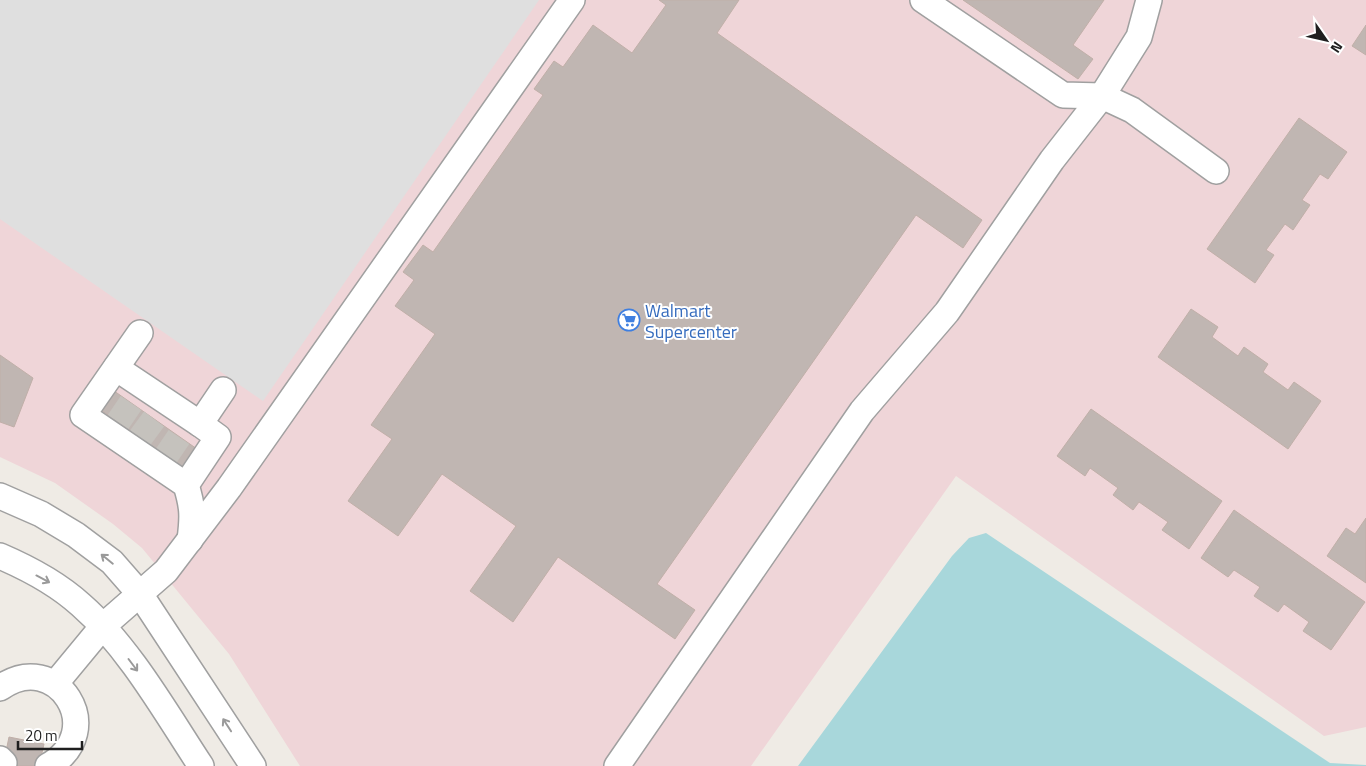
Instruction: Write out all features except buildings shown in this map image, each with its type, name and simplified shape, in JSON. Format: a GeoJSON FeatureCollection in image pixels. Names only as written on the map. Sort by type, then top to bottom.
{"type":"FeatureCollection","features":[{"type":"Feature","properties":{"kind":"street"},"geometry":{"type":"LineString","coordinates":[[55,684],[103,626],[166,571],[190,540],[572,0]]}},
{"type":"Feature","properties":{"kind":"street"},"geometry":{"type":"LineString","coordinates":[[923,0],[1063,95],[1102,96],[1132,110],[1216,171]]}},
{"type":"Feature","properties":{"kind":"street"},"geometry":{"type":"LineString","coordinates":[[617,766],[862,411],[947,312],[1052,160],[1102,96],[1139,37],[1149,0]]}},
{"type":"Feature","properties":{"kind":"street"},"geometry":{"type":"LineString","coordinates":[[140,333],[83,415],[126,411],[148,426],[179,440],[218,437],[186,485]]}},
{"type":"Feature","properties":{"kind":"street"},"geometry":{"type":"LineString","coordinates":[[116,368],[126,411],[148,426],[179,440]]}},
{"type":"Feature","properties":{"kind":"street"},"geometry":{"type":"LineString","coordinates":[[179,440],[223,390]]}},
{"type":"Feature","properties":{"kind":"street"},"geometry":{"type":"LineString","coordinates":[[179,440],[186,485],[192,506],[193,517],[190,540]]}},
{"type":"Feature","properties":{"kind":"street"},"geometry":{"type":"LineString","coordinates":[[0,496],[42,514],[76,535],[112,562],[140,594],[253,766]]}},
{"type":"Feature","properties":{"kind":"street"},"geometry":{"type":"LineString","coordinates":[[0,556],[53,584],[81,604],[103,626],[136,668],[201,766]]}},
{"type":"Feature","properties":{"kind":"street"},"geometry":{"type":"LineString","coordinates":[[0,688],[9,681],[24,677],[40,678],[55,684],[67,695],[74,708],[75,736],[59,760],[48,766]]}},
{"type":"Feature","properties":{"kind":"shaded area"},"geometry":{"type":"Polygon","coordinates":[[[0,0],[1366,0],[1366,727],[1324,736],[956,476],[751,766],[300,766],[229,654],[142,548],[113,524],[55,483],[0,457],[0,0]]]}},
{"type":"Feature","properties":{"kind":"shaded area"},"geometry":{"type":"Polygon","coordinates":[[[0,0],[539,0],[263,401],[0,219],[0,0]]]}},
{"type":"Feature","properties":{"kind":"water"},"geometry":{"type":"Polygon","coordinates":[[[986,533],[1330,763],[1366,766],[798,766],[952,556],[969,538],[986,533]]]}},
{"type":"Feature","properties":{"kind":"tunnel"},"geometry":{"type":"LineString","coordinates":[[118,422],[131,403]]}},
{"type":"Feature","properties":{"kind":"tunnel"},"geometry":{"type":"LineString","coordinates":[[140,438],[154,419]]}},
{"type":"Feature","properties":{"kind":"tunnel"},"geometry":{"type":"LineString","coordinates":[[166,456],[179,437]]}},
{"type":"Feature","properties":{"kind":"place","name":"Walmart Supercenter"},"geometry":{"type":"Point","coordinates":[629,320]}}]}
